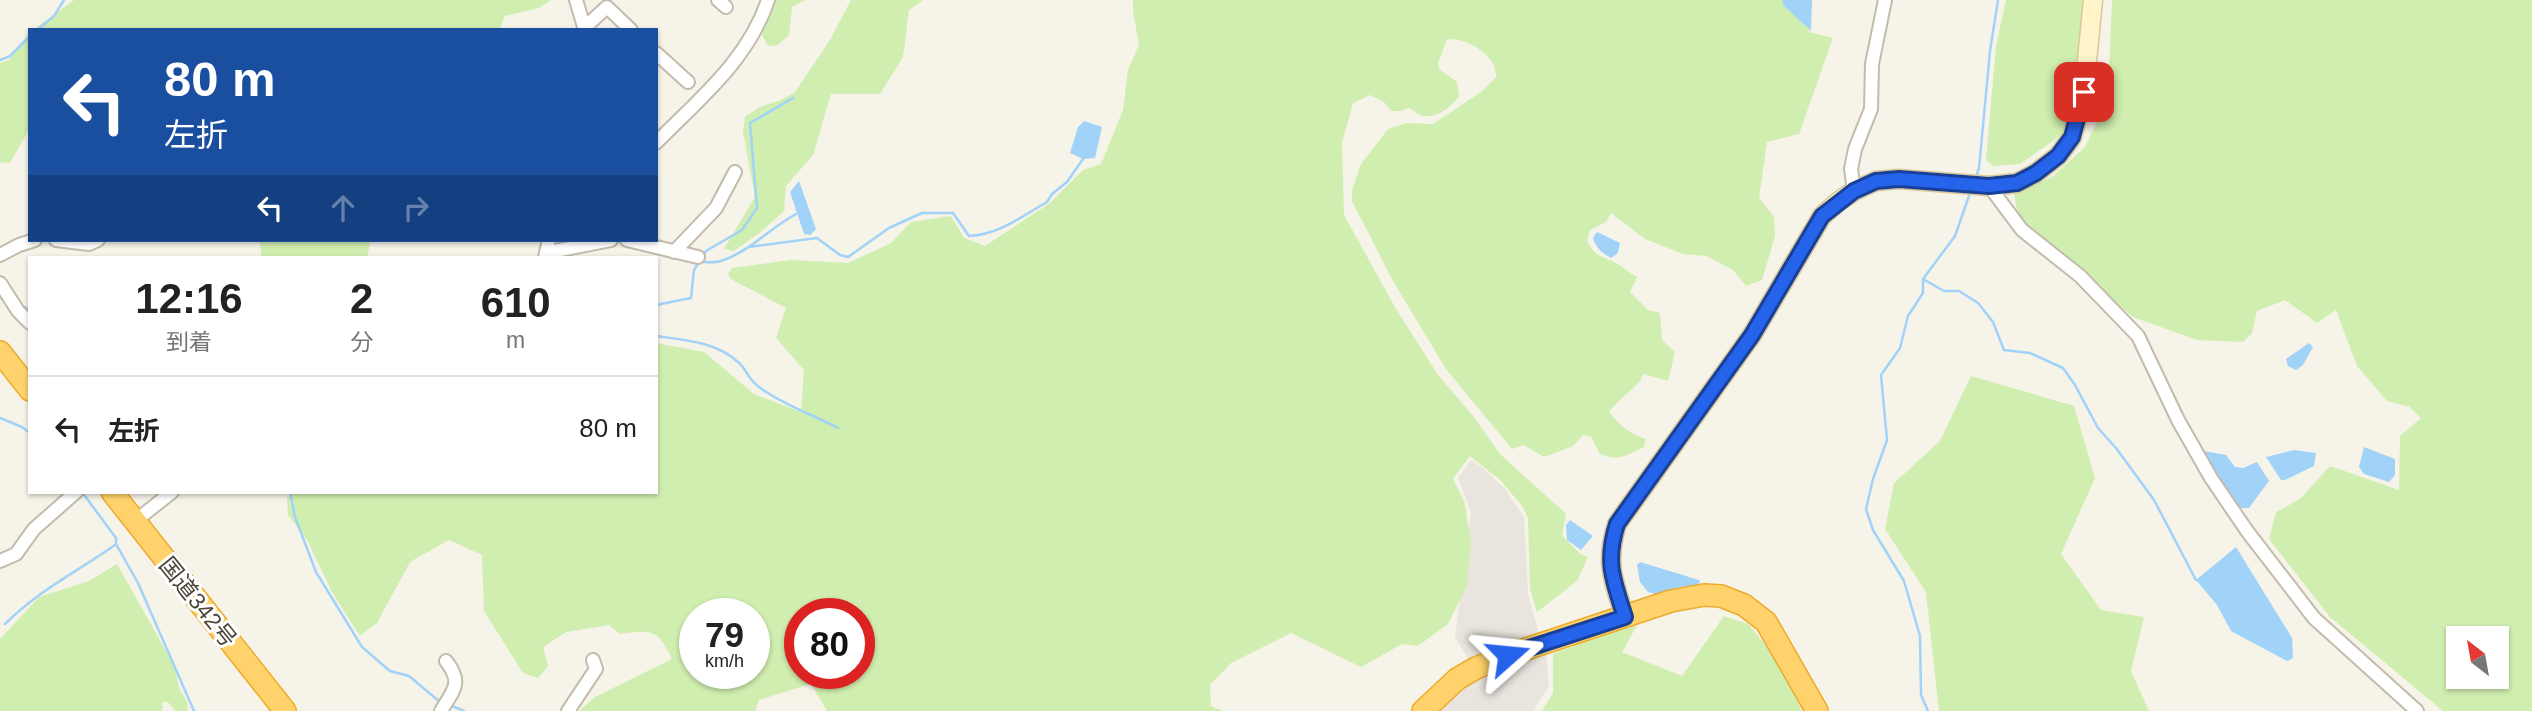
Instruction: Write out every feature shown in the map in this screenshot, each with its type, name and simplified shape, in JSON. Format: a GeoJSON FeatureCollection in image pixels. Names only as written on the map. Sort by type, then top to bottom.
{"type":"FeatureCollection","features":[{"type":"Feature","properties":{"kind":"highway"},"geometry":{"type":"LineString","coordinates":[[0,352],[28,387]]}},
{"type":"Feature","properties":{"kind":"highway","name":"国道342号"},"geometry":{"type":"LineString","coordinates":[[113,494],[285,711]]}},
{"type":"Feature","properties":{"kind":"highway"},"geometry":{"type":"LineString","coordinates":[[1423,711],[1457,679],[1476,668],[1671,601],[1704,595],[1721,596],[1744,605],[1766,622],[1816,711]]}},
{"type":"Feature","properties":{"kind":"street"},"geometry":{"type":"LineString","coordinates":[[576,0],[584,28]]}},
{"type":"Feature","properties":{"kind":"street"},"geometry":{"type":"LineString","coordinates":[[658,140],[737,61],[760,24],[768,0]]}},
{"type":"Feature","properties":{"kind":"street"},"geometry":{"type":"LineString","coordinates":[[1854,191],[1851,169],[1855,149],[1871,109],[1872,64],[1885,0]]}},
{"type":"Feature","properties":{"kind":"street"},"geometry":{"type":"LineString","coordinates":[[1625,617],[1611,563],[1611,546],[1617,524],[1752,335],[1822,216],[1854,191],[1876,181],[1899,179],[1989,186],[2017,183],[2058,156],[2072,137],[2084,92],[2093,0]]}},
{"type":"Feature","properties":{"kind":"street"},"geometry":{"type":"LineString","coordinates":[[585,28],[607,7],[629,28]]}},
{"type":"Feature","properties":{"kind":"street"},"geometry":{"type":"LineString","coordinates":[[658,55],[688,82]]}},
{"type":"Feature","properties":{"kind":"street"},"geometry":{"type":"LineString","coordinates":[[674,252],[716,208],[735,172]]}},
{"type":"Feature","properties":{"kind":"street"},"geometry":{"type":"LineString","coordinates":[[1989,186],[2022,230],[2080,276],[2138,336],[2178,420],[2211,478],[2314,618],[2417,711]]}},
{"type":"Feature","properties":{"kind":"street"},"geometry":{"type":"LineString","coordinates":[[0,255],[29,242]]}},
{"type":"Feature","properties":{"kind":"street"},"geometry":{"type":"LineString","coordinates":[[72,242],[94,242]]}},
{"type":"Feature","properties":{"kind":"street"},"geometry":{"type":"LineString","coordinates":[[549,251],[600,242]]}},
{"type":"Feature","properties":{"kind":"street"},"geometry":{"type":"LineString","coordinates":[[635,242],[698,257]]}},
{"type":"Feature","properties":{"kind":"street"},"geometry":{"type":"LineString","coordinates":[[0,283],[18,311],[28,321]]}},
{"type":"Feature","properties":{"kind":"street"},"geometry":{"type":"LineString","coordinates":[[0,561],[16,554],[34,529],[74,494]]}},
{"type":"Feature","properties":{"kind":"street"},"geometry":{"type":"LineString","coordinates":[[134,522],[166,494]]}},
{"type":"Feature","properties":{"kind":"street"},"geometry":{"type":"LineString","coordinates":[[569,711],[596,669],[593,660]]}},
{"type":"Feature","properties":{"kind":"street"},"geometry":{"type":"LineString","coordinates":[[441,711],[456,686],[455,673],[446,661]]}},
{"type":"Feature","properties":{"kind":"shaded area"},"geometry":{"type":"Polygon","coordinates":[[[1471,460],[1505,489],[1524,517],[1528,593],[1539,634],[1468,659],[1455,637],[1471,512],[1458,478],[1471,460]]]}},
{"type":"Feature","properties":{"kind":"shaded area"},"geometry":{"type":"Polygon","coordinates":[[[1546,651],[1549,686],[1533,711],[1437,711],[1457,689],[1484,674],[1546,651]]]}},
{"type":"Feature","properties":{"kind":"green space"},"geometry":{"type":"Polygon","coordinates":[[[74,0],[551,0],[539,8],[505,16],[500,28],[36,28],[74,0]]]}},
{"type":"Feature","properties":{"kind":"green space"},"geometry":{"type":"Polygon","coordinates":[[[776,0],[805,0],[792,7],[789,35],[778,45],[768,46],[762,35],[776,0]]]}},
{"type":"Feature","properties":{"kind":"green space"},"geometry":{"type":"Polygon","coordinates":[[[851,0],[923,0],[909,10],[903,57],[880,94],[831,94],[813,155],[786,186],[784,211],[734,251],[724,249],[755,197],[743,131],[745,117],[760,107],[795,92],[830,40],[851,0]]]}},
{"type":"Feature","properties":{"kind":"green space"},"geometry":{"type":"Polygon","coordinates":[[[1133,0],[1812,0],[1809,32],[1833,38],[1799,134],[1767,142],[1759,198],[1774,217],[1775,236],[1762,280],[1746,286],[1733,270],[1706,256],[1683,254],[1645,239],[1611,213],[1606,222],[1590,230],[1587,242],[1594,251],[1637,277],[1630,292],[1648,310],[1660,313],[1662,340],[1675,352],[1668,381],[1643,374],[1640,381],[1609,411],[1625,428],[1646,439],[1644,447],[1623,456],[1600,454],[1591,437],[1583,435],[1573,446],[1544,457],[1524,445],[1512,449],[1446,369],[1393,281],[1352,201],[1352,190],[1361,164],[1388,129],[1406,123],[1433,124],[1481,92],[1496,77],[1492,62],[1480,49],[1464,41],[1447,39],[1438,63],[1439,69],[1457,82],[1459,96],[1452,105],[1436,115],[1424,116],[1408,108],[1391,111],[1384,102],[1370,95],[1353,103],[1342,143],[1344,215],[1396,309],[1438,375],[1473,416],[1500,454],[1566,514],[1562,535],[1580,554],[1588,557],[1577,581],[1537,612],[1530,589],[1528,518],[1523,507],[1500,480],[1470,456],[1453,479],[1464,501],[1471,540],[1467,586],[1448,624],[1418,646],[1402,644],[1361,667],[1291,633],[1231,663],[1210,685],[1211,706],[1223,711],[827,711],[814,689],[875,689],[875,598],[784,598],[784,689],[795,689],[759,700],[755,711],[579,711],[595,697],[672,659],[662,641],[647,632],[620,634],[609,625],[566,632],[543,647],[548,666],[538,678],[523,673],[484,611],[482,555],[449,540],[410,562],[377,623],[360,636],[333,594],[307,540],[288,515],[287,498],[292,494],[658,494],[658,343],[704,352],[754,394],[801,412],[804,370],[776,338],[786,308],[731,279],[728,274],[732,268],[791,260],[848,263],[891,243],[911,222],[951,216],[964,238],[985,246],[1050,203],[1083,170],[1101,164],[1123,110],[1128,70],[1139,45],[1133,0]]]}},
{"type":"Feature","properties":{"kind":"green space"},"geometry":{"type":"Polygon","coordinates":[[[2006,0],[2089,0],[2079,92],[2067,131],[2020,164],[1993,166],[1986,160],[1996,46],[2006,0]]]}},
{"type":"Feature","properties":{"kind":"green space"},"geometry":{"type":"Polygon","coordinates":[[[2112,0],[2532,0],[2532,711],[2443,711],[2330,617],[2269,539],[2276,512],[2300,499],[2330,466],[2399,490],[2400,436],[2421,418],[2410,407],[2387,401],[2357,366],[2336,310],[2317,323],[2285,300],[2257,311],[2252,333],[2243,342],[2197,340],[2133,317],[2019,219],[2014,194],[2052,177],[2085,147],[2108,99],[2112,0]]]}},
{"type":"Feature","properties":{"kind":"green space"},"geometry":{"type":"Polygon","coordinates":[[[28,35],[28,132],[10,163],[0,162],[0,63],[9,60],[28,35]]]}},
{"type":"Feature","properties":{"kind":"green space"},"geometry":{"type":"Polygon","coordinates":[[[259,242],[371,242],[367,256],[262,256],[259,242]]]}},
{"type":"Feature","properties":{"kind":"green space"},"geometry":{"type":"Polygon","coordinates":[[[1971,376],[2074,406],[2095,478],[2061,554],[2101,610],[2144,617],[2131,671],[2149,711],[1939,711],[1926,592],[1885,529],[1894,483],[1940,441],[1971,376]]]}},
{"type":"Feature","properties":{"kind":"green space"},"geometry":{"type":"Polygon","coordinates":[[[117,564],[175,667],[179,688],[187,701],[188,711],[175,711],[168,702],[163,702],[162,711],[0,711],[0,639],[39,597],[89,581],[117,564]]]}},
{"type":"Feature","properties":{"kind":"green space"},"geometry":{"type":"Polygon","coordinates":[[[1724,616],[1748,624],[1782,665],[1802,711],[1542,711],[1553,693],[1553,654],[1640,620],[1622,652],[1682,676],[1724,616]]]}},
{"type":"Feature","properties":{"kind":"water"},"geometry":{"type":"Polygon","coordinates":[[[1782,0],[1812,0],[1811,31],[1784,6],[1782,0]]]}},
{"type":"Feature","properties":{"kind":"water"},"geometry":{"type":"Polygon","coordinates":[[[1084,121],[1102,127],[1095,158],[1083,159],[1070,153],[1078,127],[1084,121]]]}},
{"type":"Feature","properties":{"kind":"water"},"geometry":{"type":"Polygon","coordinates":[[[799,181],[816,229],[810,235],[804,234],[790,192],[799,181]]]}},
{"type":"Feature","properties":{"kind":"water"},"geometry":{"type":"Polygon","coordinates":[[[1597,232],[1620,243],[1618,253],[1611,258],[1600,250],[1593,238],[1597,232]]]}},
{"type":"Feature","properties":{"kind":"water"},"geometry":{"type":"Polygon","coordinates":[[[2309,343],[2313,347],[2303,365],[2296,370],[2288,366],[2286,359],[2309,343]]]}},
{"type":"Feature","properties":{"kind":"water"},"geometry":{"type":"Polygon","coordinates":[[[2364,447],[2395,459],[2395,475],[2389,482],[2364,474],[2359,467],[2364,447]]]}},
{"type":"Feature","properties":{"kind":"water"},"geometry":{"type":"Polygon","coordinates":[[[2294,450],[2316,453],[2314,466],[2281,480],[2266,457],[2294,450]]]}},
{"type":"Feature","properties":{"kind":"water"},"geometry":{"type":"Polygon","coordinates":[[[2204,451],[2226,455],[2235,467],[2243,468],[2257,462],[2269,481],[2249,508],[2237,508],[2202,453],[2204,451]]]}},
{"type":"Feature","properties":{"kind":"water"},"geometry":{"type":"Polygon","coordinates":[[[1570,520],[1593,536],[1581,550],[1567,540],[1566,525],[1570,520]]]}},
{"type":"Feature","properties":{"kind":"water"},"geometry":{"type":"Polygon","coordinates":[[[2236,547],[2292,638],[2293,658],[2287,661],[2231,631],[2217,605],[2196,580],[2236,547]]]}},
{"type":"Feature","properties":{"kind":"water"},"geometry":{"type":"Polygon","coordinates":[[[1640,562],[1700,582],[1659,595],[1648,592],[1640,582],[1637,565],[1640,562]]]}},
{"type":"Feature","properties":{"kind":"waterway"},"geometry":{"type":"LineString","coordinates":[[39,28],[54,16],[64,0]]}},
{"type":"Feature","properties":{"kind":"waterway"},"geometry":{"type":"LineString","coordinates":[[1976,177],[1998,0]]}},
{"type":"Feature","properties":{"kind":"waterway"},"geometry":{"type":"LineString","coordinates":[[0,60],[10,56],[28,38]]}},
{"type":"Feature","properties":{"kind":"waterway"},"geometry":{"type":"LineString","coordinates":[[703,257],[706,251],[742,230],[757,208],[750,123],[793,98]]}},
{"type":"Feature","properties":{"kind":"waterway"},"geometry":{"type":"LineString","coordinates":[[749,247],[817,238],[840,255],[848,257],[889,228],[922,213],[953,213],[969,236],[980,235],[1010,224],[1047,202],[1052,194],[1067,182],[1083,159]]}},
{"type":"Feature","properties":{"kind":"waterway"},"geometry":{"type":"LineString","coordinates":[[1928,711],[1921,695],[1920,636],[1904,581],[1873,530],[1866,509],[1887,440],[1881,375],[1900,348],[1908,316],[1923,293],[1923,279],[1955,236],[1970,193]]}},
{"type":"Feature","properties":{"kind":"waterway"},"geometry":{"type":"LineString","coordinates":[[699,262],[719,262],[731,257],[796,214]]}},
{"type":"Feature","properties":{"kind":"waterway"},"geometry":{"type":"LineString","coordinates":[[658,305],[691,298],[694,270],[699,262]]}},
{"type":"Feature","properties":{"kind":"waterway"},"geometry":{"type":"LineString","coordinates":[[1923,279],[1944,291],[1959,291],[1978,303],[1993,322],[2004,350],[2030,353],[2063,368],[2098,428],[2154,500],[2196,580]]}},
{"type":"Feature","properties":{"kind":"waterway"},"geometry":{"type":"LineString","coordinates":[[0,297],[6,302]]}},
{"type":"Feature","properties":{"kind":"waterway"},"geometry":{"type":"LineString","coordinates":[[20,306],[28,308]]}},
{"type":"Feature","properties":{"kind":"waterway"},"geometry":{"type":"LineString","coordinates":[[658,336],[700,343],[721,350],[739,363],[755,384],[768,393],[838,428]]}},
{"type":"Feature","properties":{"kind":"waterway"},"geometry":{"type":"LineString","coordinates":[[0,418],[28,432]]}},
{"type":"Feature","properties":{"kind":"waterway"},"geometry":{"type":"LineString","coordinates":[[83,494],[116,538],[116,544],[138,583],[194,711]]}},
{"type":"Feature","properties":{"kind":"waterway"},"geometry":{"type":"LineString","coordinates":[[290,494],[295,517],[316,572],[362,647],[390,671],[409,676],[440,702]]}},
{"type":"Feature","properties":{"kind":"waterway"},"geometry":{"type":"LineString","coordinates":[[5,624],[45,591],[115,545]]}},
{"type":"Feature","properties":{"kind":"waterway"},"geometry":{"type":"LineString","coordinates":[[450,705],[464,711]]}},
{"type":"Feature","properties":{"kind":"route"},"geometry":{"type":"LineString","coordinates":[[1508,655],[1625,617],[1611,563],[1611,546],[1617,524],[1752,335],[1822,216],[1854,191],[1876,181],[1899,179],[1989,186],[2017,183],[2058,156],[2072,137],[2084,92]]}}]}
